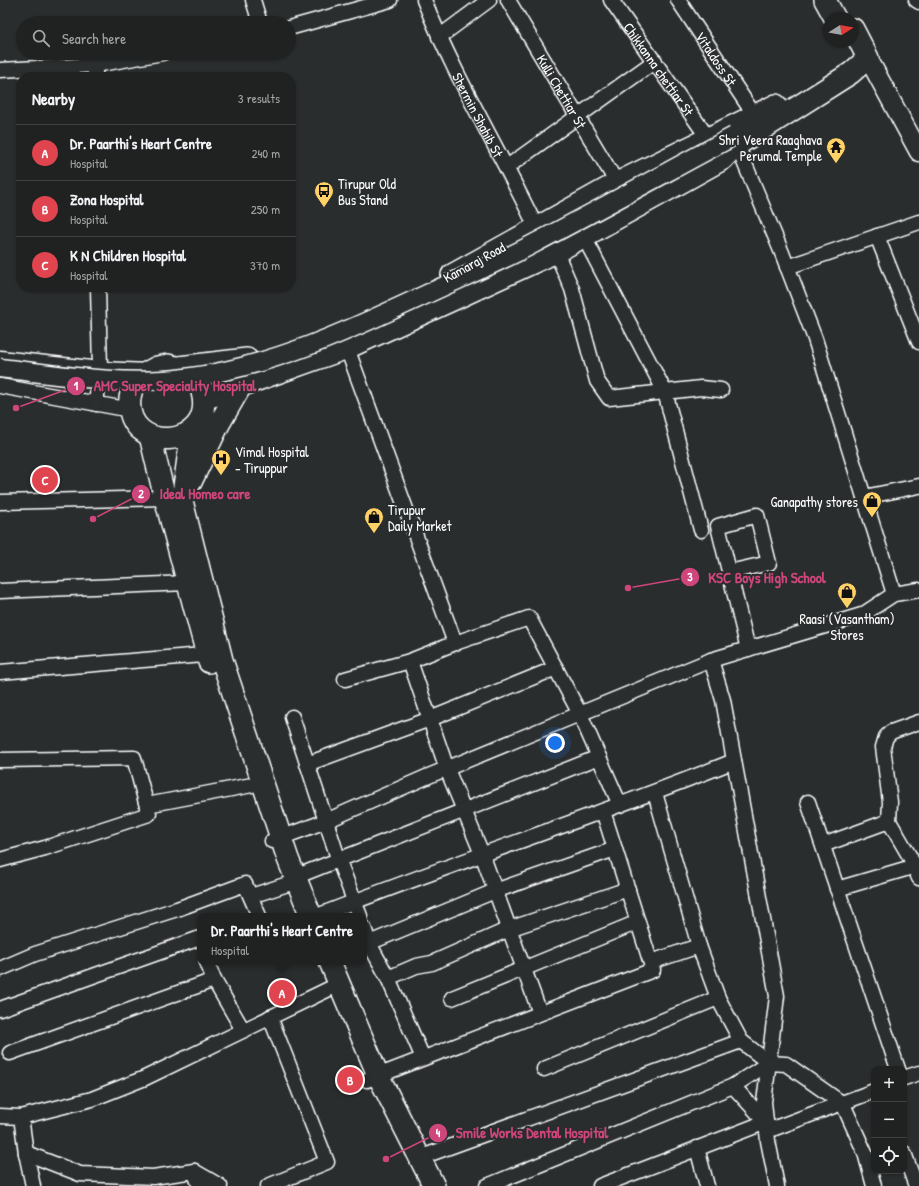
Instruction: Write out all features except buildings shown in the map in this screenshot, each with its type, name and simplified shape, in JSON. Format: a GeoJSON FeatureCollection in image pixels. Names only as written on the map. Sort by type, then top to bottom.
{"type":"FeatureCollection","features":[{"type":"Feature","properties":{"kind":"highway"},"geometry":{"type":"LineString","coordinates":[[825,0],[832,12]]}},
{"type":"Feature","properties":{"kind":"highway"},"geometry":{"type":"LineString","coordinates":[[838,0],[845,12]]}},
{"type":"Feature","properties":{"kind":"highway"},"geometry":{"type":"LineString","coordinates":[[739,136],[851,72],[868,58],[859,41]]}},
{"type":"Feature","properties":{"kind":"highway"},"geometry":{"type":"LineString","coordinates":[[204,399],[242,384],[347,348],[556,252],[584,237],[723,159],[739,136],[850,63],[852,56],[851,48]]}},
{"type":"Feature","properties":{"kind":"highway","name":"Kamaraj Road"},"geometry":{"type":"LineString","coordinates":[[179,367],[241,361],[321,333],[394,304],[463,270],[536,227],[617,183],[708,138],[739,136]]}},
{"type":"Feature","properties":{"kind":"highway"},"geometry":{"type":"LineString","coordinates":[[173,500],[242,384],[241,361]]}},
{"type":"Feature","properties":{"kind":"highway"},"geometry":{"type":"LineString","coordinates":[[192,430],[172,440],[150,436],[141,430],[135,421],[131,410],[130,399],[137,378],[158,367],[168,365],[179,367],[196,379],[204,399],[201,416],[192,430],[173,500],[187,583],[214,654],[222,660],[277,840],[292,881],[301,913]]}},
{"type":"Feature","properties":{"kind":"highway"},"geometry":{"type":"LineString","coordinates":[[150,436],[173,500],[214,654],[252,786],[277,840]]}},
{"type":"Feature","properties":{"kind":"highway"},"geometry":{"type":"LineString","coordinates":[[292,881],[309,913]]}},
{"type":"Feature","properties":{"kind":"highway"},"geometry":{"type":"LineString","coordinates":[[321,965],[420,1186]]}},
{"type":"Feature","properties":{"kind":"highway"},"geometry":{"type":"LineString","coordinates":[[331,965],[373,1078],[434,1186]]}},
{"type":"Feature","properties":{"kind":"main road"},"geometry":{"type":"LineString","coordinates":[[868,58],[919,152]]}},
{"type":"Feature","properties":{"kind":"main road"},"geometry":{"type":"LineString","coordinates":[[0,368],[121,380],[156,381],[229,371],[266,362],[359,326],[534,244],[739,136]]}},
{"type":"Feature","properties":{"kind":"main road"},"geometry":{"type":"LineString","coordinates":[[0,375],[119,389],[156,389],[189,387],[229,380],[267,370],[365,332],[547,248],[739,136]]}},
{"type":"Feature","properties":{"kind":"street"},"geometry":{"type":"LineString","coordinates":[[253,0],[258,16]]}},
{"type":"Feature","properties":{"kind":"street"},"geometry":{"type":"LineString","coordinates":[[296,26],[390,0]]}},
{"type":"Feature","properties":{"kind":"street","name":"Shermin Shahib St"},"geometry":{"type":"LineString","coordinates":[[424,0],[439,37],[507,167],[536,227]]}},
{"type":"Feature","properties":{"kind":"street","name":"Kulli Chettiar St"},"geometry":{"type":"LineString","coordinates":[[508,0],[617,183]]}},
{"type":"Feature","properties":{"kind":"street","name":"Chikkanna chettiar St"},"geometry":{"type":"LineString","coordinates":[[611,0],[708,138]]}},
{"type":"Feature","properties":{"kind":"street","name":"Vitaldoss St"},"geometry":{"type":"LineString","coordinates":[[678,0],[739,136],[815,339],[894,594]]}},
{"type":"Feature","properties":{"kind":"street"},"geometry":{"type":"LineString","coordinates":[[439,37],[485,1]]}},
{"type":"Feature","properties":{"kind":"street"},"geometry":{"type":"LineString","coordinates":[[0,70],[95,71],[137,60]]}},
{"type":"Feature","properties":{"kind":"street"},"geometry":{"type":"LineString","coordinates":[[507,167],[655,61]]}},
{"type":"Feature","properties":{"kind":"street"},"geometry":{"type":"LineString","coordinates":[[787,267],[919,222]]}},
{"type":"Feature","properties":{"kind":"street"},"geometry":{"type":"LineString","coordinates":[[877,236],[919,342]]}},
{"type":"Feature","properties":{"kind":"street"},"geometry":{"type":"LineString","coordinates":[[584,237],[665,392],[701,530]]}},
{"type":"Feature","properties":{"kind":"street"},"geometry":{"type":"LineString","coordinates":[[556,252],[572,289],[597,381],[609,398],[701,388],[721,390]]}},
{"type":"Feature","properties":{"kind":"street"},"geometry":{"type":"LineString","coordinates":[[96,404],[100,369],[98,292]]}},
{"type":"Feature","properties":{"kind":"street"},"geometry":{"type":"LineString","coordinates":[[347,348],[455,643]]}},
{"type":"Feature","properties":{"kind":"street"},"geometry":{"type":"LineString","coordinates":[[0,358],[100,369],[148,371]]}},
{"type":"Feature","properties":{"kind":"street"},"geometry":{"type":"LineString","coordinates":[[0,386],[131,410]]}},
{"type":"Feature","properties":{"kind":"street"},"geometry":{"type":"LineString","coordinates":[[864,497],[919,486]]}},
{"type":"Feature","properties":{"kind":"street"},"geometry":{"type":"LineString","coordinates":[[0,502],[173,500]]}},
{"type":"Feature","properties":{"kind":"street"},"geometry":{"type":"LineString","coordinates":[[729,572],[769,562],[758,514],[718,526],[729,572],[748,649]]}},
{"type":"Feature","properties":{"kind":"street"},"geometry":{"type":"LineString","coordinates":[[0,591],[187,583]]}},
{"type":"Feature","properties":{"kind":"street"},"geometry":{"type":"LineString","coordinates":[[277,840],[326,821],[447,769],[711,660],[862,615],[894,594],[919,590]]}},
{"type":"Feature","properties":{"kind":"street"},"geometry":{"type":"LineString","coordinates":[[345,679],[410,661],[455,643],[529,618],[580,714],[620,805]]}},
{"type":"Feature","properties":{"kind":"street"},"geometry":{"type":"LineString","coordinates":[[0,672],[214,654]]}},
{"type":"Feature","properties":{"kind":"street"},"geometry":{"type":"LineString","coordinates":[[711,660],[723,700],[777,996],[764,1102],[766,1126],[777,1186]]}},
{"type":"Feature","properties":{"kind":"street"},"geometry":{"type":"LineString","coordinates":[[410,661],[447,769],[482,854],[540,1013]]}},
{"type":"Feature","properties":{"kind":"street"},"geometry":{"type":"LineString","coordinates":[[307,764],[430,719],[556,668]]}},
{"type":"Feature","properties":{"kind":"street"},"geometry":{"type":"LineString","coordinates":[[292,717],[339,861],[359,913]]}},
{"type":"Feature","properties":{"kind":"street"},"geometry":{"type":"LineString","coordinates":[[838,889],[918,870],[889,821],[890,802],[883,747],[886,737],[902,727],[919,722]]}},
{"type":"Feature","properties":{"kind":"street"},"geometry":{"type":"LineString","coordinates":[[251,896],[292,881],[599,757]]}},
{"type":"Feature","properties":{"kind":"street"},"geometry":{"type":"LineString","coordinates":[[0,760],[134,758],[149,814],[45,848],[0,860]]}},
{"type":"Feature","properties":{"kind":"street"},"geometry":{"type":"LineString","coordinates":[[325,913],[482,854],[655,793],[734,760]]}},
{"type":"Feature","properties":{"kind":"street"},"geometry":{"type":"LineString","coordinates":[[147,805],[252,786]]}},
{"type":"Feature","properties":{"kind":"street"},"geometry":{"type":"LineString","coordinates":[[655,793],[699,946],[718,998],[740,1040],[769,1063],[786,1064],[843,1104],[865,1152],[874,1186]]}},
{"type":"Feature","properties":{"kind":"street"},"geometry":{"type":"LineString","coordinates":[[808,802],[897,1066]]}},
{"type":"Feature","properties":{"kind":"street"},"geometry":{"type":"LineString","coordinates":[[373,1078],[653,970],[603,811]]}},
{"type":"Feature","properties":{"kind":"street"},"geometry":{"type":"LineString","coordinates":[[823,845],[889,821]]}},
{"type":"Feature","properties":{"kind":"street"},"geometry":{"type":"LineString","coordinates":[[369,944],[496,891],[615,849]]}},
{"type":"Feature","properties":{"kind":"street"},"geometry":{"type":"LineString","coordinates":[[0,969],[35,954],[177,909],[245,884],[258,913]]}},
{"type":"Feature","properties":{"kind":"street"},"geometry":{"type":"LineString","coordinates":[[388,978],[416,966],[432,963],[509,929],[628,889]]}},
{"type":"Feature","properties":{"kind":"street"},"geometry":{"type":"LineString","coordinates":[[452,998],[638,922]]}},
{"type":"Feature","properties":{"kind":"street"},"geometry":{"type":"LineString","coordinates":[[367,938],[388,978],[423,1058]]}},
{"type":"Feature","properties":{"kind":"street"},"geometry":{"type":"LineString","coordinates":[[0,1009],[197,940]]}},
{"type":"Feature","properties":{"kind":"street"},"geometry":{"type":"LineString","coordinates":[[651,962],[699,946]]}},
{"type":"Feature","properties":{"kind":"street"},"geometry":{"type":"LineString","coordinates":[[208,965],[214,980],[243,1030]]}},
{"type":"Feature","properties":{"kind":"street"},"geometry":{"type":"LineString","coordinates":[[10,1053],[214,980]]}},
{"type":"Feature","properties":{"kind":"street"},"geometry":{"type":"LineString","coordinates":[[0,1116],[21,1117],[98,1096],[145,1078],[331,988]]}},
{"type":"Feature","properties":{"kind":"street"},"geometry":{"type":"LineString","coordinates":[[544,1069],[718,998]]}},
{"type":"Feature","properties":{"kind":"street"},"geometry":{"type":"LineString","coordinates":[[268,1186],[327,1162],[270,1017]]}},
{"type":"Feature","properties":{"kind":"street"},"geometry":{"type":"LineString","coordinates":[[419,1158],[740,1040]]}},
{"type":"Feature","properties":{"kind":"street"},"geometry":{"type":"LineString","coordinates":[[487,1186],[733,1086],[769,1063]]}},
{"type":"Feature","properties":{"kind":"street"},"geometry":{"type":"LineString","coordinates":[[907,1077],[919,1073]]}},
{"type":"Feature","properties":{"kind":"street"},"geometry":{"type":"LineString","coordinates":[[733,1086],[766,1126]]}},
{"type":"Feature","properties":{"kind":"street"},"geometry":{"type":"LineString","coordinates":[[600,1186],[697,1148],[843,1104],[871,1092]]}},
{"type":"Feature","properties":{"kind":"street"},"geometry":{"type":"LineString","coordinates":[[21,1117],[32,1186]]}},
{"type":"Feature","properties":{"kind":"street"},"geometry":{"type":"LineString","coordinates":[[697,1148],[707,1186]]}},
{"type":"Feature","properties":{"kind":"street"},"geometry":{"type":"LineString","coordinates":[[26,1154],[80,1174],[153,1177],[194,1171],[220,1186]]}},
{"type":"Feature","properties":{"kind":"street"},"geometry":{"type":"LineString","coordinates":[[907,1161],[916,1186]]}},
{"type":"Feature","properties":{"kind":"street"},"geometry":{"type":"LineString","coordinates":[[194,1171],[200,1186]]}},
{"type":"Feature","properties":{"kind":"place","name":"Shri Veera Raaghava Perumal Temple"},"geometry":{"type":"Point","coordinates":[836,164]}},
{"type":"Feature","properties":{"kind":"place","name":"Tirupur Old Bus Stand"},"geometry":{"type":"Point","coordinates":[324,208]}},
{"type":"Feature","properties":{"kind":"place","name":"AMC Super Speciality Hospital"},"geometry":{"type":"Point","coordinates":[16,408]}},
{"type":"Feature","properties":{"kind":"place","name":"Vimal Hospital - Tiruppur"},"geometry":{"type":"Point","coordinates":[221,476]}},
{"type":"Feature","properties":{"kind":"place","name":"K N Children Hospital"},"geometry":{"type":"Point","coordinates":[45,480]}},
{"type":"Feature","properties":{"kind":"place","name":"Ganapathy stores"},"geometry":{"type":"Point","coordinates":[872,518]}},
{"type":"Feature","properties":{"kind":"place","name":"Ideal Homeo care"},"geometry":{"type":"Point","coordinates":[93,519]}},
{"type":"Feature","properties":{"kind":"place","name":"Tirupur Daily Market"},"geometry":{"type":"Point","coordinates":[374,534]}},
{"type":"Feature","properties":{"kind":"place","name":"KSC Boys High School"},"geometry":{"type":"Point","coordinates":[628,588]}},
{"type":"Feature","properties":{"kind":"place","name":"Raasi (Vasantham) Stores"},"geometry":{"type":"Point","coordinates":[847,609]}},
{"type":"Feature","properties":{"kind":"place","name":"Dr. Paarthi's Heart Centre"},"geometry":{"type":"Point","coordinates":[282,993]}},
{"type":"Feature","properties":{"kind":"place","name":"Zona Hospital"},"geometry":{"type":"Point","coordinates":[350,1080]}},
{"type":"Feature","properties":{"kind":"place","name":"Smile Works Dental Hospital"},"geometry":{"type":"Point","coordinates":[386,1159]}}]}
